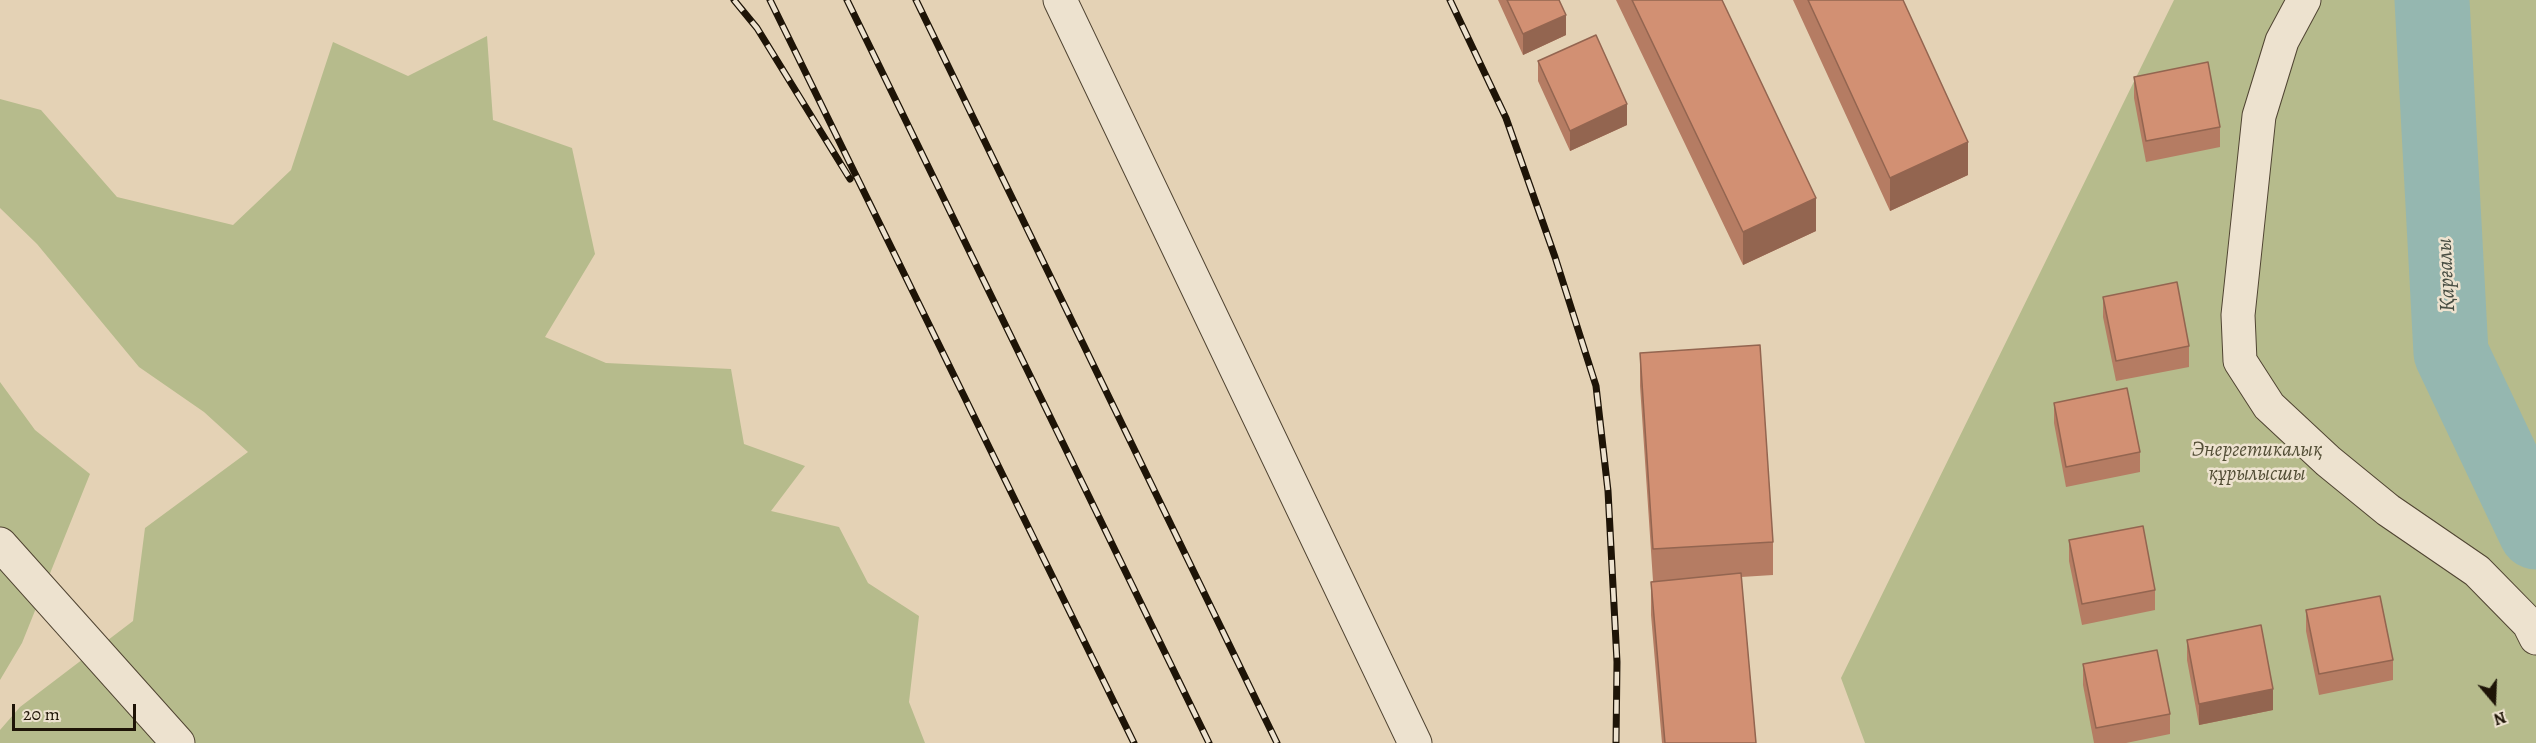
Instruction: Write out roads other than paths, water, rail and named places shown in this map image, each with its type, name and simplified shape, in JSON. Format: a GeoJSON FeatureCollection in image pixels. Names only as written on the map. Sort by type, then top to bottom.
{"type":"FeatureCollection","features":[{"type":"Feature","properties":{"kind":"street"},"geometry":{"type":"LineString","coordinates":[[1060,0],[1415,743]]}},
{"type":"Feature","properties":{"kind":"street"},"geometry":{"type":"LineString","coordinates":[[2304,0],[2282,41],[2259,116],[2238,315],[2240,361],[2269,406],[2328,461],[2388,510],[2477,571],[2529,624],[2536,638]]}},
{"type":"Feature","properties":{"kind":"street"},"geometry":{"type":"LineString","coordinates":[[0,544],[178,743]]}},
{"type":"Feature","properties":{"kind":"waterway","name":"Қарғалы"},"geometry":{"type":"LineString","coordinates":[[2432,0],[2451,353],[2536,532]]}},
{"type":"Feature","properties":{"kind":"railway"},"geometry":{"type":"LineString","coordinates":[[734,0],[757,28],[850,179]]}},
{"type":"Feature","properties":{"kind":"railway"},"geometry":{"type":"LineString","coordinates":[[770,0],[1134,743]]}},
{"type":"Feature","properties":{"kind":"railway"},"geometry":{"type":"LineString","coordinates":[[847,0],[1209,743]]}},
{"type":"Feature","properties":{"kind":"railway"},"geometry":{"type":"LineString","coordinates":[[916,0],[1277,743]]}},
{"type":"Feature","properties":{"kind":"railway"},"geometry":{"type":"LineString","coordinates":[[1450,0],[1506,118],[1555,257],[1596,386],[1608,491],[1617,662],[1616,743]]}},
{"type":"Feature","properties":{"kind":"park label","name":"Энергетикалық құрылысшы"},"geometry":{"type":"Point","coordinates":[2257,463]}}]}
